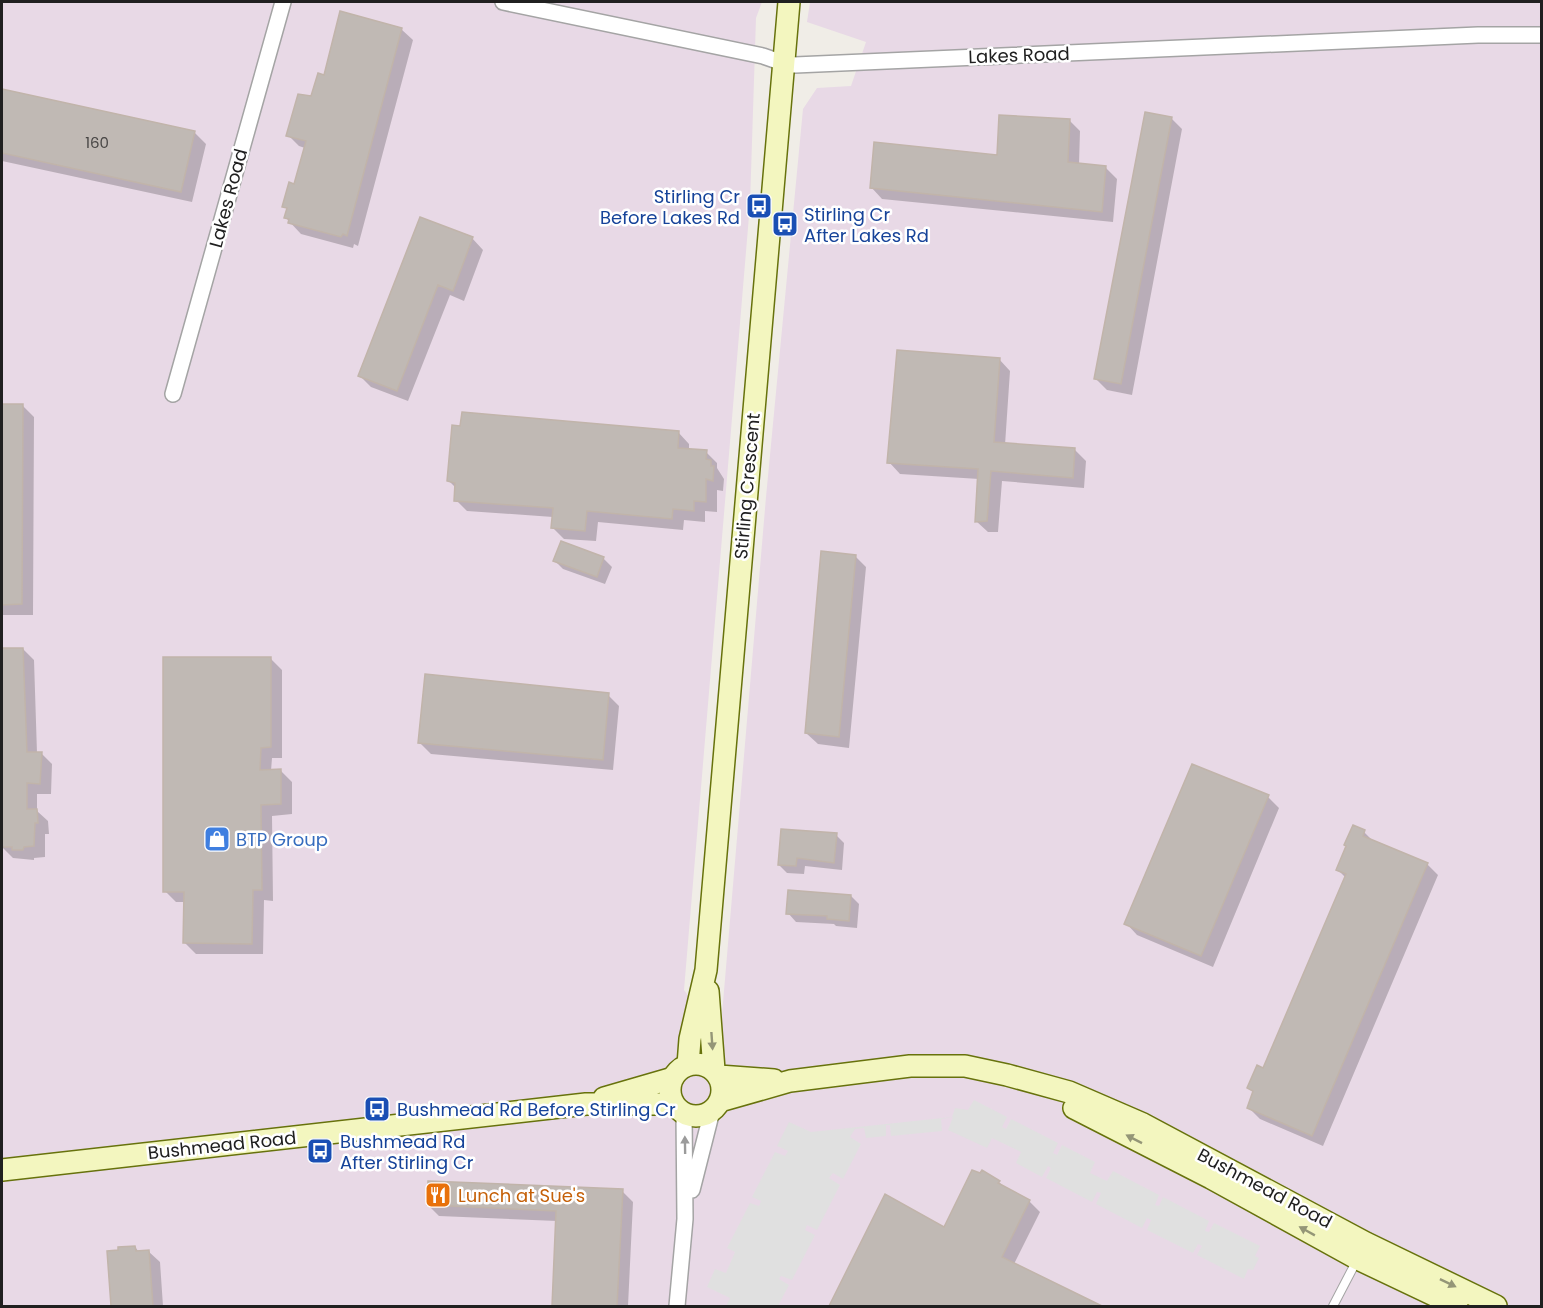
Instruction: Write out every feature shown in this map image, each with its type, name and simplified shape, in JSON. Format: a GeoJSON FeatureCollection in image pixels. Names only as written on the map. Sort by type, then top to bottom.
{"type":"FeatureCollection","features":[{"type":"Feature","properties":{"kind":"main road","name":"Stirling Crescent"},"geometry":{"type":"LineString","coordinates":[[680,1072],[706,970],[789,2]]}},
{"type":"Feature","properties":{"kind":"main road","name":"Stirling Crescent"},"geometry":{"type":"LineString","coordinates":[[706,970],[716,1073]]}},
{"type":"Feature","properties":{"kind":"main road","name":"Bushmead Road"},"geometry":{"type":"LineString","coordinates":[[586,1104],[697,1064],[706,1066],[716,1073],[790,1081]]}},
{"type":"Feature","properties":{"kind":"main road","name":"Bushmead Road"},"geometry":{"type":"LineString","coordinates":[[2,1170],[586,1104],[679,1109],[694,1116],[703,1116],[716,1106],[790,1081],[910,1066],[965,1066],[1029,1082],[1060,1102],[1362,1251],[1496,1306]]}},
{"type":"Feature","properties":{"kind":"main road"},"geometry":{"type":"LineString","coordinates":[[679,1109],[670,1091],[680,1072]]}},
{"type":"Feature","properties":{"kind":"main road"},"geometry":{"type":"LineString","coordinates":[[716,1073],[723,1088],[716,1106]]}},
{"type":"Feature","properties":{"kind":"main road","name":"Bushmead Road"},"geometry":{"type":"LineString","coordinates":[[1362,1251],[1457,1306]]}},
{"type":"Feature","properties":{"kind":"street","name":"Lakes Road"},"geometry":{"type":"LineString","coordinates":[[173,394],[284,2]]}},
{"type":"Feature","properties":{"kind":"street","name":"Lakes Road"},"geometry":{"type":"LineString","coordinates":[[503,2],[763,56],[795,65],[1478,35],[1542,35]]}},
{"type":"Feature","properties":{"kind":"street"},"geometry":{"type":"LineString","coordinates":[[685,1219],[716,1106]]}},
{"type":"Feature","properties":{"kind":"street"},"geometry":{"type":"LineString","coordinates":[[677,1306],[685,1219],[679,1109]]}},
{"type":"Feature","properties":{"kind":"lane"},"geometry":{"type":"LineString","coordinates":[[1333,1306],[1362,1251]]}},
{"type":"Feature","properties":{"kind":"shaded area"},"geometry":{"type":"Polygon","coordinates":[[[2,2],[762,2],[756,18],[750,204],[684,990],[720,1038],[766,497],[803,109],[817,88],[851,86],[866,42],[807,22],[810,2],[1541,2],[1541,1306],[2,1306],[2,2]]]}},
{"type":"Feature","properties":{"kind":"shaded area"},"geometry":{"type":"Polygon","coordinates":[[[974,1100],[1007,1117],[1002,1127],[1006,1129],[1011,1119],[1058,1143],[1053,1153],[1057,1155],[1062,1145],[1095,1162],[1090,1173],[1107,1181],[1113,1171],[1159,1195],[1155,1205],[1159,1206],[1163,1197],[1209,1221],[1205,1231],[1209,1232],[1214,1223],[1260,1246],[1255,1256],[1259,1258],[1253,1270],[1248,1269],[1244,1279],[1197,1255],[1202,1246],[1198,1244],[1193,1253],[1147,1230],[1151,1220],[1147,1218],[1142,1228],[1096,1204],[1101,1193],[1097,1192],[1092,1202],[1046,1178],[1051,1168],[1048,1166],[1042,1177],[1016,1163],[1021,1152],[992,1138],[987,1148],[948,1130],[953,1117],[941,1119],[942,1131],[891,1136],[890,1125],[886,1125],[886,1136],[866,1138],[864,1128],[855,1129],[850,1137],[861,1144],[843,1179],[833,1173],[829,1178],[840,1185],[817,1230],[807,1225],[805,1230],[815,1235],[792,1280],[781,1276],[779,1279],[789,1285],[778,1306],[726,1306],[730,1298],[707,1287],[715,1269],[726,1273],[735,1252],[727,1248],[750,1203],[759,1206],[761,1201],[752,1197],[775,1152],[785,1156],[788,1151],[777,1146],[789,1122],[811,1132],[952,1117],[955,1108],[968,1110],[974,1100]]]}},
{"type":"Feature","properties":{"kind":"building"},"geometry":{"type":"Polygon","coordinates":[[[340,11],[402,28],[347,236],[343,234],[341,237],[288,223],[289,219],[284,218],[287,208],[282,207],[289,182],[294,184],[306,141],[286,136],[298,94],[311,96],[318,73],[324,75],[340,11]]]}},
{"type":"Feature","properties":{"kind":"building"},"geometry":{"type":"Polygon","coordinates":[[[2,89],[195,131],[181,192],[2,153],[2,89]]]}},
{"type":"Feature","properties":{"kind":"building"},"geometry":{"type":"Polygon","coordinates":[[[1145,112],[1172,117],[1121,384],[1094,379],[1145,112]]]}},
{"type":"Feature","properties":{"kind":"building"},"geometry":{"type":"Polygon","coordinates":[[[999,115],[1070,119],[1068,162],[1106,166],[1102,212],[870,188],[874,142],[997,155],[999,115]]]}},
{"type":"Feature","properties":{"kind":"building"},"geometry":{"type":"Polygon","coordinates":[[[420,217],[473,237],[453,291],[438,285],[397,391],[358,376],[420,217]]]}},
{"type":"Feature","properties":{"kind":"building"},"geometry":{"type":"Polygon","coordinates":[[[897,350],[1000,358],[994,442],[1075,448],[1073,478],[991,471],[987,521],[975,522],[978,469],[887,463],[897,350]]]}},
{"type":"Feature","properties":{"kind":"building"},"geometry":{"type":"Polygon","coordinates":[[[2,404],[23,404],[22,604],[2,605],[2,404]]]}},
{"type":"Feature","properties":{"kind":"building"},"geometry":{"type":"Polygon","coordinates":[[[462,412],[679,431],[678,448],[707,450],[706,459],[711,460],[711,466],[714,466],[713,481],[706,479],[706,502],[694,501],[694,511],[673,509],[672,519],[587,511],[585,531],[551,528],[553,508],[454,501],[455,483],[447,481],[452,425],[460,426],[462,412]]]}},
{"type":"Feature","properties":{"kind":"building"},"geometry":{"type":"Polygon","coordinates":[[[561,541],[604,557],[597,577],[553,561],[561,541]]]}},
{"type":"Feature","properties":{"kind":"building"},"geometry":{"type":"Polygon","coordinates":[[[821,551],[856,555],[839,737],[805,733],[821,551]]]}},
{"type":"Feature","properties":{"kind":"building"},"geometry":{"type":"Polygon","coordinates":[[[2,648],[23,648],[27,752],[42,752],[40,784],[27,783],[27,809],[37,809],[38,823],[35,823],[34,846],[24,847],[23,850],[2,847],[2,648]]]}},
{"type":"Feature","properties":{"kind":"building"},"geometry":{"type":"Polygon","coordinates":[[[163,657],[271,657],[271,747],[261,748],[260,770],[281,769],[281,804],[261,805],[262,890],[253,890],[252,944],[183,943],[184,892],[163,892],[163,657]]]}},
{"type":"Feature","properties":{"kind":"building"},"geometry":{"type":"Polygon","coordinates":[[[425,674],[609,693],[603,760],[418,743],[425,674]]]}},
{"type":"Feature","properties":{"kind":"building"},"geometry":{"type":"Polygon","coordinates":[[[1192,764],[1269,795],[1201,956],[1124,924],[1192,764]]]}},
{"type":"Feature","properties":{"kind":"building"},"geometry":{"type":"Polygon","coordinates":[[[1353,825],[1365,830],[1363,836],[1428,863],[1312,1136],[1247,1108],[1253,1091],[1247,1088],[1257,1065],[1263,1068],[1346,874],[1336,870],[1353,825]]]}},
{"type":"Feature","properties":{"kind":"building"},"geometry":{"type":"Polygon","coordinates":[[[781,829],[837,833],[834,863],[797,858],[796,866],[778,865],[781,829]]]}},
{"type":"Feature","properties":{"kind":"building"},"geometry":{"type":"Polygon","coordinates":[[[788,890],[851,895],[849,921],[827,919],[827,916],[786,914],[788,890]]]}},
{"type":"Feature","properties":{"kind":"building"},"geometry":{"type":"Polygon","coordinates":[[[972,1170],[980,1173],[982,1170],[1000,1181],[998,1183],[1030,1200],[1002,1257],[1102,1306],[829,1306],[885,1194],[944,1227],[972,1170]]]}},
{"type":"Feature","properties":{"kind":"building"},"geometry":{"type":"Polygon","coordinates":[[[428,1181],[623,1189],[617,1306],[552,1306],[556,1211],[427,1205],[428,1181]]]}},
{"type":"Feature","properties":{"kind":"building"},"geometry":{"type":"Polygon","coordinates":[[[135,1246],[136,1251],[149,1250],[153,1306],[111,1306],[107,1251],[118,1250],[118,1247],[135,1246]]]}},
{"type":"Feature","properties":{"kind":"place","name":"Stirling Cr Before Lakes Rd"},"geometry":{"type":"Point","coordinates":[759,206]}},
{"type":"Feature","properties":{"kind":"place","name":"Stirling Cr After Lakes Rd"},"geometry":{"type":"Point","coordinates":[785,224]}},
{"type":"Feature","properties":{"kind":"place","name":"BTP Group"},"geometry":{"type":"Point","coordinates":[217,839]}},
{"type":"Feature","properties":{"kind":"place","name":"Bushmead Rd Before Stirling Cr"},"geometry":{"type":"Point","coordinates":[377,1109]}},
{"type":"Feature","properties":{"kind":"place","name":"Bushmead Rd After Stirling Cr"},"geometry":{"type":"Point","coordinates":[320,1151]}},
{"type":"Feature","properties":{"kind":"place","name":"Lunch at Sue's"},"geometry":{"type":"Point","coordinates":[438,1195]}}]}
